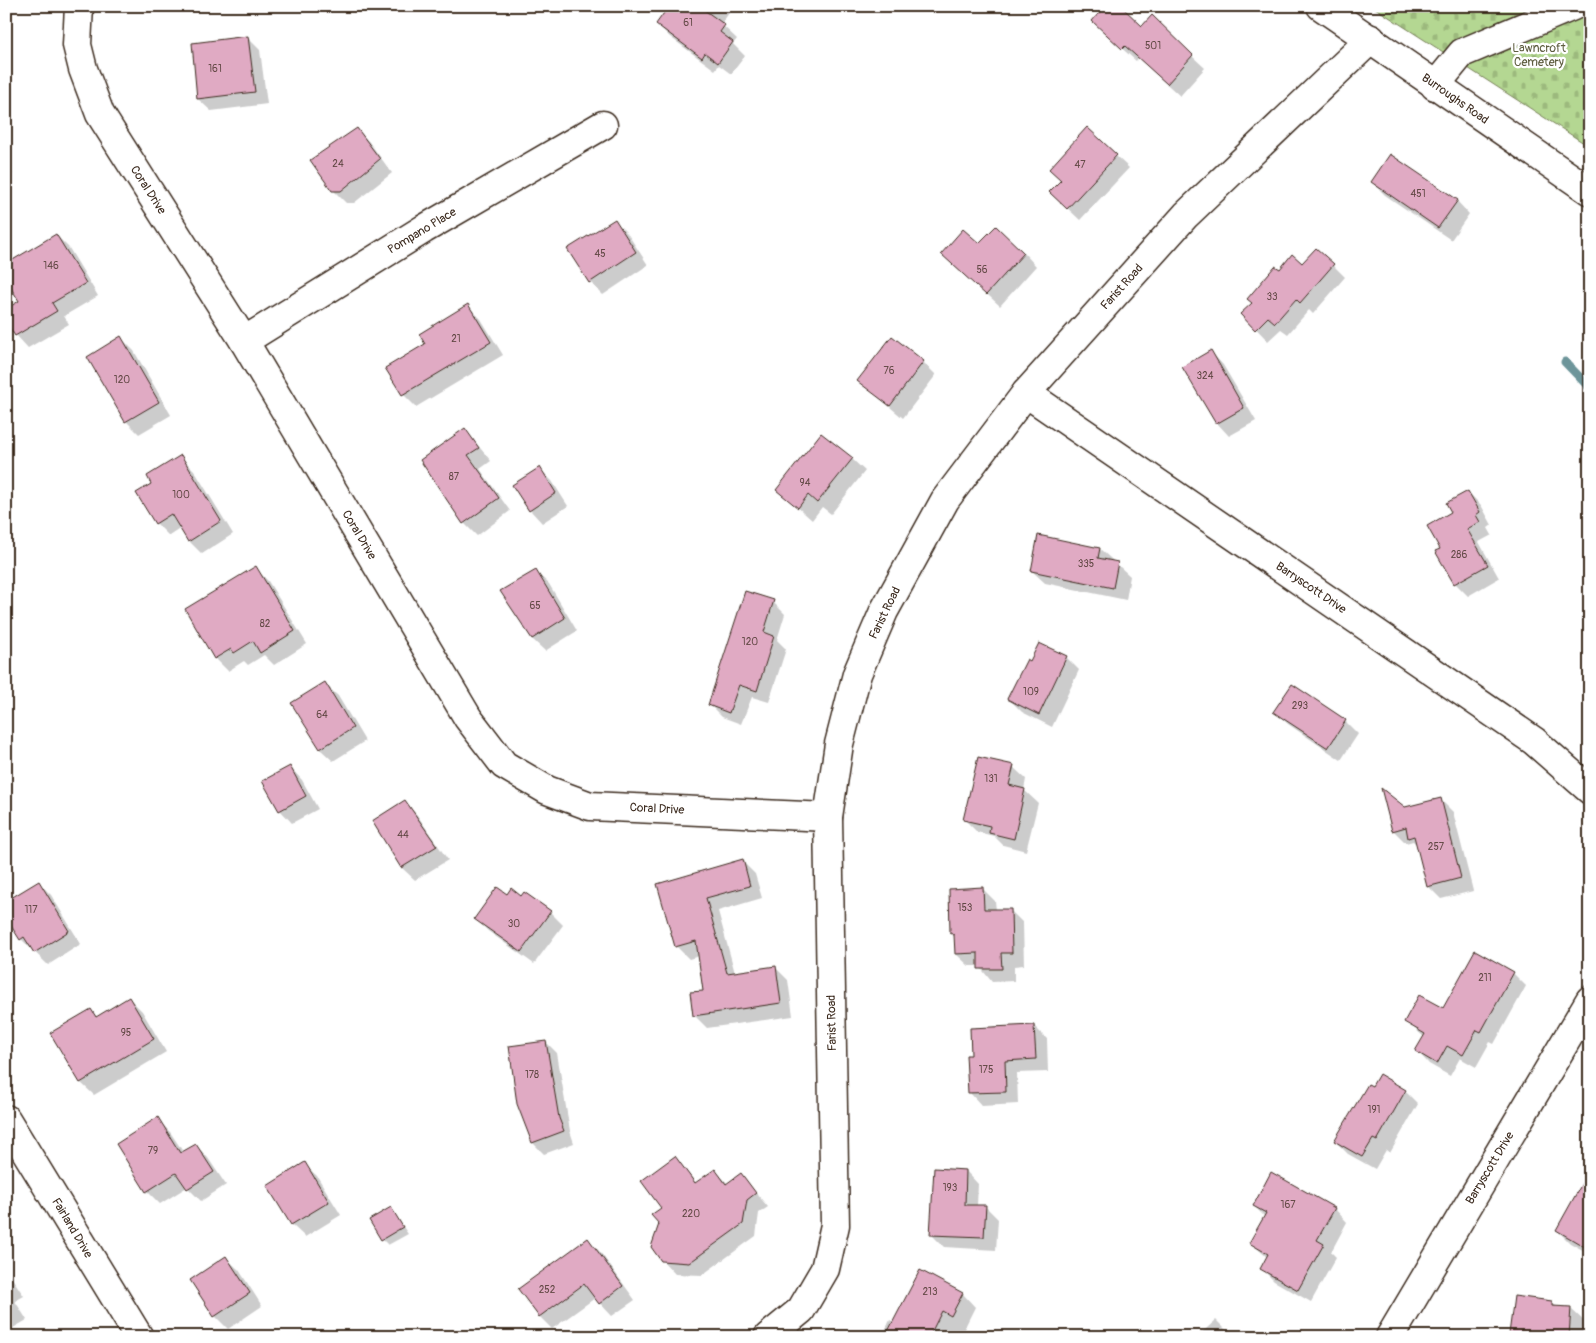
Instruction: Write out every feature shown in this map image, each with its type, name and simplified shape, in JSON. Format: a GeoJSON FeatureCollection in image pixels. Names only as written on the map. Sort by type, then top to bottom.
{"type":"FeatureCollection","features":[{"type":"Feature","properties":{"kind":"street","name":"Coral Drive"},"geometry":{"type":"LineString","coordinates":[[79,6],[76,45],[100,114],[244,341],[468,718],[504,765],[547,790],[590,806],[828,817]]}},
{"type":"Feature","properties":{"kind":"street","name":"Burroughs Road"},"geometry":{"type":"LineString","coordinates":[[1322,6],[1435,86],[1590,191]]}},
{"type":"Feature","properties":{"kind":"street"},"geometry":{"type":"LineString","coordinates":[[1435,86],[1462,53],[1573,6]]}},
{"type":"Feature","properties":{"kind":"street","name":"Farist Road"},"geometry":{"type":"LineString","coordinates":[[768,1337],[801,1310],[825,1269],[835,1225],[828,817],[839,744],[857,674],[884,611],[945,500],[1026,394],[1186,215],[1371,39]]}},
{"type":"Feature","properties":{"kind":"street","name":"Pompano Place"},"geometry":{"type":"LineString","coordinates":[[244,341],[424,229],[603,125]]}},
{"type":"Feature","properties":{"kind":"street","name":"Barryscott Drive"},"geometry":{"type":"LineString","coordinates":[[1026,394],[1534,741],[1590,790]]}},
{"type":"Feature","properties":{"kind":"street","name":"Barryscott Drive"},"geometry":{"type":"LineString","coordinates":[[1390,1337],[1590,1000]]}},
{"type":"Feature","properties":{"kind":"street","name":"Fairland Drive"},"geometry":{"type":"LineString","coordinates":[[6,1120],[139,1337]]}},
{"type":"Feature","properties":{"kind":"green space","name":"Lawncroft Cemetery"},"geometry":{"type":"Polygon","coordinates":[[[1372,6],[1590,6],[1590,147],[1372,6]]]}},
{"type":"Feature","properties":{"kind":"building"},"geometry":{"type":"Polygon","coordinates":[[[669,6],[699,6],[725,25],[720,32],[733,42],[718,63],[705,53],[702,58],[656,24],[669,6]]]}},
{"type":"Feature","properties":{"kind":"building"},"geometry":{"type":"Polygon","coordinates":[[[1105,6],[1121,6],[1142,26],[1152,15],[1193,55],[1167,84],[1125,46],[1122,49],[1092,21],[1105,6]]]}},
{"type":"Feature","properties":{"kind":"building"},"geometry":{"type":"Polygon","coordinates":[[[248,36],[255,92],[197,99],[192,43],[248,36]]]}},
{"type":"Feature","properties":{"kind":"building"},"geometry":{"type":"Polygon","coordinates":[[[1087,127],[1117,155],[1067,209],[1049,192],[1061,180],[1049,169],[1087,127]]]}},
{"type":"Feature","properties":{"kind":"building"},"geometry":{"type":"Polygon","coordinates":[[[357,128],[380,159],[341,191],[332,191],[310,160],[357,128]]]}},
{"type":"Feature","properties":{"kind":"building"},"geometry":{"type":"Polygon","coordinates":[[[1390,154],[1458,200],[1438,228],[1371,182],[1390,154]]]}},
{"type":"Feature","properties":{"kind":"building"},"geometry":{"type":"Polygon","coordinates":[[[615,219],[636,252],[589,283],[567,249],[615,219]]]}},
{"type":"Feature","properties":{"kind":"building"},"geometry":{"type":"Polygon","coordinates":[[[996,226],[1024,253],[986,295],[941,254],[963,229],[979,243],[996,226]]]}},
{"type":"Feature","properties":{"kind":"building"},"geometry":{"type":"Polygon","coordinates":[[[56,234],[86,283],[52,303],[57,311],[15,336],[6,322],[6,309],[19,301],[6,280],[6,264],[56,234]]]}},
{"type":"Feature","properties":{"kind":"building"},"geometry":{"type":"Polygon","coordinates":[[[1316,248],[1334,264],[1300,303],[1296,299],[1275,323],[1268,317],[1255,330],[1240,314],[1252,303],[1247,299],[1275,266],[1280,269],[1292,254],[1302,263],[1316,248]]]}},
{"type":"Feature","properties":{"kind":"building"},"geometry":{"type":"Polygon","coordinates":[[[468,304],[491,342],[402,395],[385,368],[425,344],[419,334],[468,304]]]}},
{"type":"Feature","properties":{"kind":"building"},"geometry":{"type":"Polygon","coordinates":[[[121,336],[159,402],[125,422],[87,357],[121,336]]]}},
{"type":"Feature","properties":{"kind":"building"},"geometry":{"type":"Polygon","coordinates":[[[892,336],[924,361],[890,406],[857,381],[892,336]]]}},
{"type":"Feature","properties":{"kind":"building"},"geometry":{"type":"Polygon","coordinates":[[[1211,350],[1244,408],[1216,424],[1182,367],[1211,350]]]}},
{"type":"Feature","properties":{"kind":"building"},"geometry":{"type":"Polygon","coordinates":[[[465,428],[479,448],[468,455],[499,498],[463,524],[420,460],[465,428]]]}},
{"type":"Feature","properties":{"kind":"building"},"geometry":{"type":"Polygon","coordinates":[[[821,433],[853,458],[817,503],[808,495],[798,508],[776,490],[821,433]]]}},
{"type":"Feature","properties":{"kind":"building"},"geometry":{"type":"Polygon","coordinates":[[[181,455],[221,521],[188,542],[171,514],[155,524],[136,493],[151,484],[147,476],[181,455]]]}},
{"type":"Feature","properties":{"kind":"building"},"geometry":{"type":"Polygon","coordinates":[[[540,467],[556,493],[529,511],[512,485],[540,467]]]}},
{"type":"Feature","properties":{"kind":"building"},"geometry":{"type":"Polygon","coordinates":[[[1468,491],[1480,512],[1476,515],[1480,522],[1467,529],[1488,565],[1454,584],[1435,551],[1440,549],[1427,526],[1451,512],[1446,503],[1468,491]]]}},
{"type":"Feature","properties":{"kind":"building"},"geometry":{"type":"Polygon","coordinates":[[[1038,535],[1100,548],[1098,558],[1118,562],[1113,588],[1031,571],[1038,535]]]}},
{"type":"Feature","properties":{"kind":"building"},"geometry":{"type":"Polygon","coordinates":[[[256,566],[295,631],[260,653],[253,641],[234,653],[231,649],[214,659],[185,609],[256,566]]]}},
{"type":"Feature","properties":{"kind":"building"},"geometry":{"type":"Polygon","coordinates":[[[536,570],[565,618],[532,639],[500,591],[536,570]]]}},
{"type":"Feature","properties":{"kind":"building"},"geometry":{"type":"Polygon","coordinates":[[[745,591],[774,600],[764,632],[774,636],[757,691],[739,685],[729,713],[708,705],[745,591]]]}},
{"type":"Feature","properties":{"kind":"building"},"geometry":{"type":"Polygon","coordinates":[[[1039,643],[1067,656],[1039,715],[1007,699],[1027,659],[1030,661],[1039,643]]]}},
{"type":"Feature","properties":{"kind":"building"},"geometry":{"type":"Polygon","coordinates":[[[325,682],[353,728],[320,749],[291,703],[325,682]]]}},
{"type":"Feature","properties":{"kind":"building"},"geometry":{"type":"Polygon","coordinates":[[[1292,684],[1346,720],[1328,748],[1273,712],[1292,684]]]}},
{"type":"Feature","properties":{"kind":"building"},"geometry":{"type":"Polygon","coordinates":[[[978,757],[1014,765],[1009,785],[1025,789],[1014,839],[989,833],[990,826],[963,820],[978,757]]]}},
{"type":"Feature","properties":{"kind":"building"},"geometry":{"type":"Polygon","coordinates":[[[290,766],[306,796],[279,811],[262,781],[290,766]]]}},
{"type":"Feature","properties":{"kind":"building"},"geometry":{"type":"Polygon","coordinates":[[[1381,788],[1405,807],[1441,798],[1461,878],[1427,887],[1414,836],[1408,838],[1406,827],[1392,831],[1381,788]]]}},
{"type":"Feature","properties":{"kind":"building"},"geometry":{"type":"Polygon","coordinates":[[[405,800],[437,846],[401,868],[372,821],[405,800]]]}},
{"type":"Feature","properties":{"kind":"building"},"geometry":{"type":"Polygon","coordinates":[[[743,859],[750,886],[706,898],[727,973],[776,966],[781,1003],[693,1016],[690,992],[703,991],[696,941],[675,947],[657,884],[743,859]]]}},
{"type":"Feature","properties":{"kind":"building"},"geometry":{"type":"Polygon","coordinates":[[[39,881],[69,931],[34,953],[24,937],[20,940],[6,918],[6,901],[39,881]]]}},
{"type":"Feature","properties":{"kind":"building"},"geometry":{"type":"Polygon","coordinates":[[[497,887],[507,894],[511,888],[521,896],[524,892],[551,911],[521,952],[474,919],[497,887]]]}},
{"type":"Feature","properties":{"kind":"building"},"geometry":{"type":"Polygon","coordinates":[[[983,887],[984,909],[1011,909],[1012,953],[1001,953],[1002,969],[978,969],[978,953],[955,954],[954,935],[950,933],[949,889],[983,887]]]}},
{"type":"Feature","properties":{"kind":"building"},"geometry":{"type":"Polygon","coordinates":[[[1475,950],[1514,972],[1481,1032],[1477,1030],[1463,1055],[1447,1046],[1437,1064],[1415,1051],[1425,1034],[1404,1022],[1419,995],[1443,1008],[1475,950]]]}},
{"type":"Feature","properties":{"kind":"building"},"geometry":{"type":"Polygon","coordinates":[[[129,997],[154,1039],[80,1083],[50,1033],[91,1009],[96,1017],[129,997]]]}},
{"type":"Feature","properties":{"kind":"building"},"geometry":{"type":"Polygon","coordinates":[[[1034,1025],[1036,1059],[1005,1061],[1006,1092],[968,1093],[966,1055],[971,1055],[970,1028],[1034,1025]]]}},
{"type":"Feature","properties":{"kind":"building"},"geometry":{"type":"Polygon","coordinates":[[[546,1041],[559,1118],[564,1131],[532,1143],[517,1104],[509,1046],[546,1041]]]}},
{"type":"Feature","properties":{"kind":"building"},"geometry":{"type":"Polygon","coordinates":[[[1379,1074],[1406,1090],[1377,1141],[1373,1139],[1362,1157],[1334,1141],[1368,1084],[1372,1086],[1379,1074]]]}},
{"type":"Feature","properties":{"kind":"building"},"geometry":{"type":"Polygon","coordinates":[[[158,1117],[180,1153],[196,1144],[214,1172],[187,1189],[176,1173],[146,1192],[116,1144],[158,1117]]]}},
{"type":"Feature","properties":{"kind":"building"},"geometry":{"type":"Polygon","coordinates":[[[675,1156],[695,1183],[715,1169],[726,1184],[741,1173],[756,1193],[747,1200],[743,1224],[689,1263],[661,1261],[651,1247],[659,1224],[651,1215],[661,1208],[641,1181],[675,1156]]]}},
{"type":"Feature","properties":{"kind":"building"},"geometry":{"type":"Polygon","coordinates":[[[305,1162],[329,1202],[291,1225],[267,1186],[305,1162]]]}},
{"type":"Feature","properties":{"kind":"building"},"geometry":{"type":"Polygon","coordinates":[[[934,1168],[966,1170],[965,1205],[986,1205],[984,1237],[930,1235],[934,1168]]]}},
{"type":"Feature","properties":{"kind":"building"},"geometry":{"type":"Polygon","coordinates":[[[1590,1169],[1590,1250],[1556,1230],[1590,1169]]]}},
{"type":"Feature","properties":{"kind":"building"},"geometry":{"type":"Polygon","coordinates":[[[1271,1172],[1335,1208],[1317,1240],[1324,1244],[1298,1290],[1260,1269],[1268,1254],[1249,1243],[1266,1213],[1253,1206],[1271,1172]]]}},
{"type":"Feature","properties":{"kind":"building"},"geometry":{"type":"Polygon","coordinates":[[[391,1207],[403,1227],[381,1240],[369,1220],[391,1207]]]}},
{"type":"Feature","properties":{"kind":"building"},"geometry":{"type":"Polygon","coordinates":[[[588,1238],[623,1286],[599,1304],[584,1284],[539,1317],[518,1289],[588,1238]]]}},
{"type":"Feature","properties":{"kind":"building"},"geometry":{"type":"Polygon","coordinates":[[[226,1256],[250,1293],[214,1317],[190,1280],[226,1256]]]}},
{"type":"Feature","properties":{"kind":"building"},"geometry":{"type":"Polygon","coordinates":[[[920,1270],[963,1293],[951,1316],[942,1311],[929,1337],[885,1337],[920,1270]]]}},
{"type":"Feature","properties":{"kind":"building"},"geometry":{"type":"Polygon","coordinates":[[[1514,1296],[1552,1301],[1552,1306],[1571,1307],[1569,1337],[1526,1337],[1509,1334],[1514,1296]]]}},
{"type":"Feature","properties":{"kind":"waterway"},"geometry":{"type":"LineString","coordinates":[[1565,362],[1590,388]]}}]}
